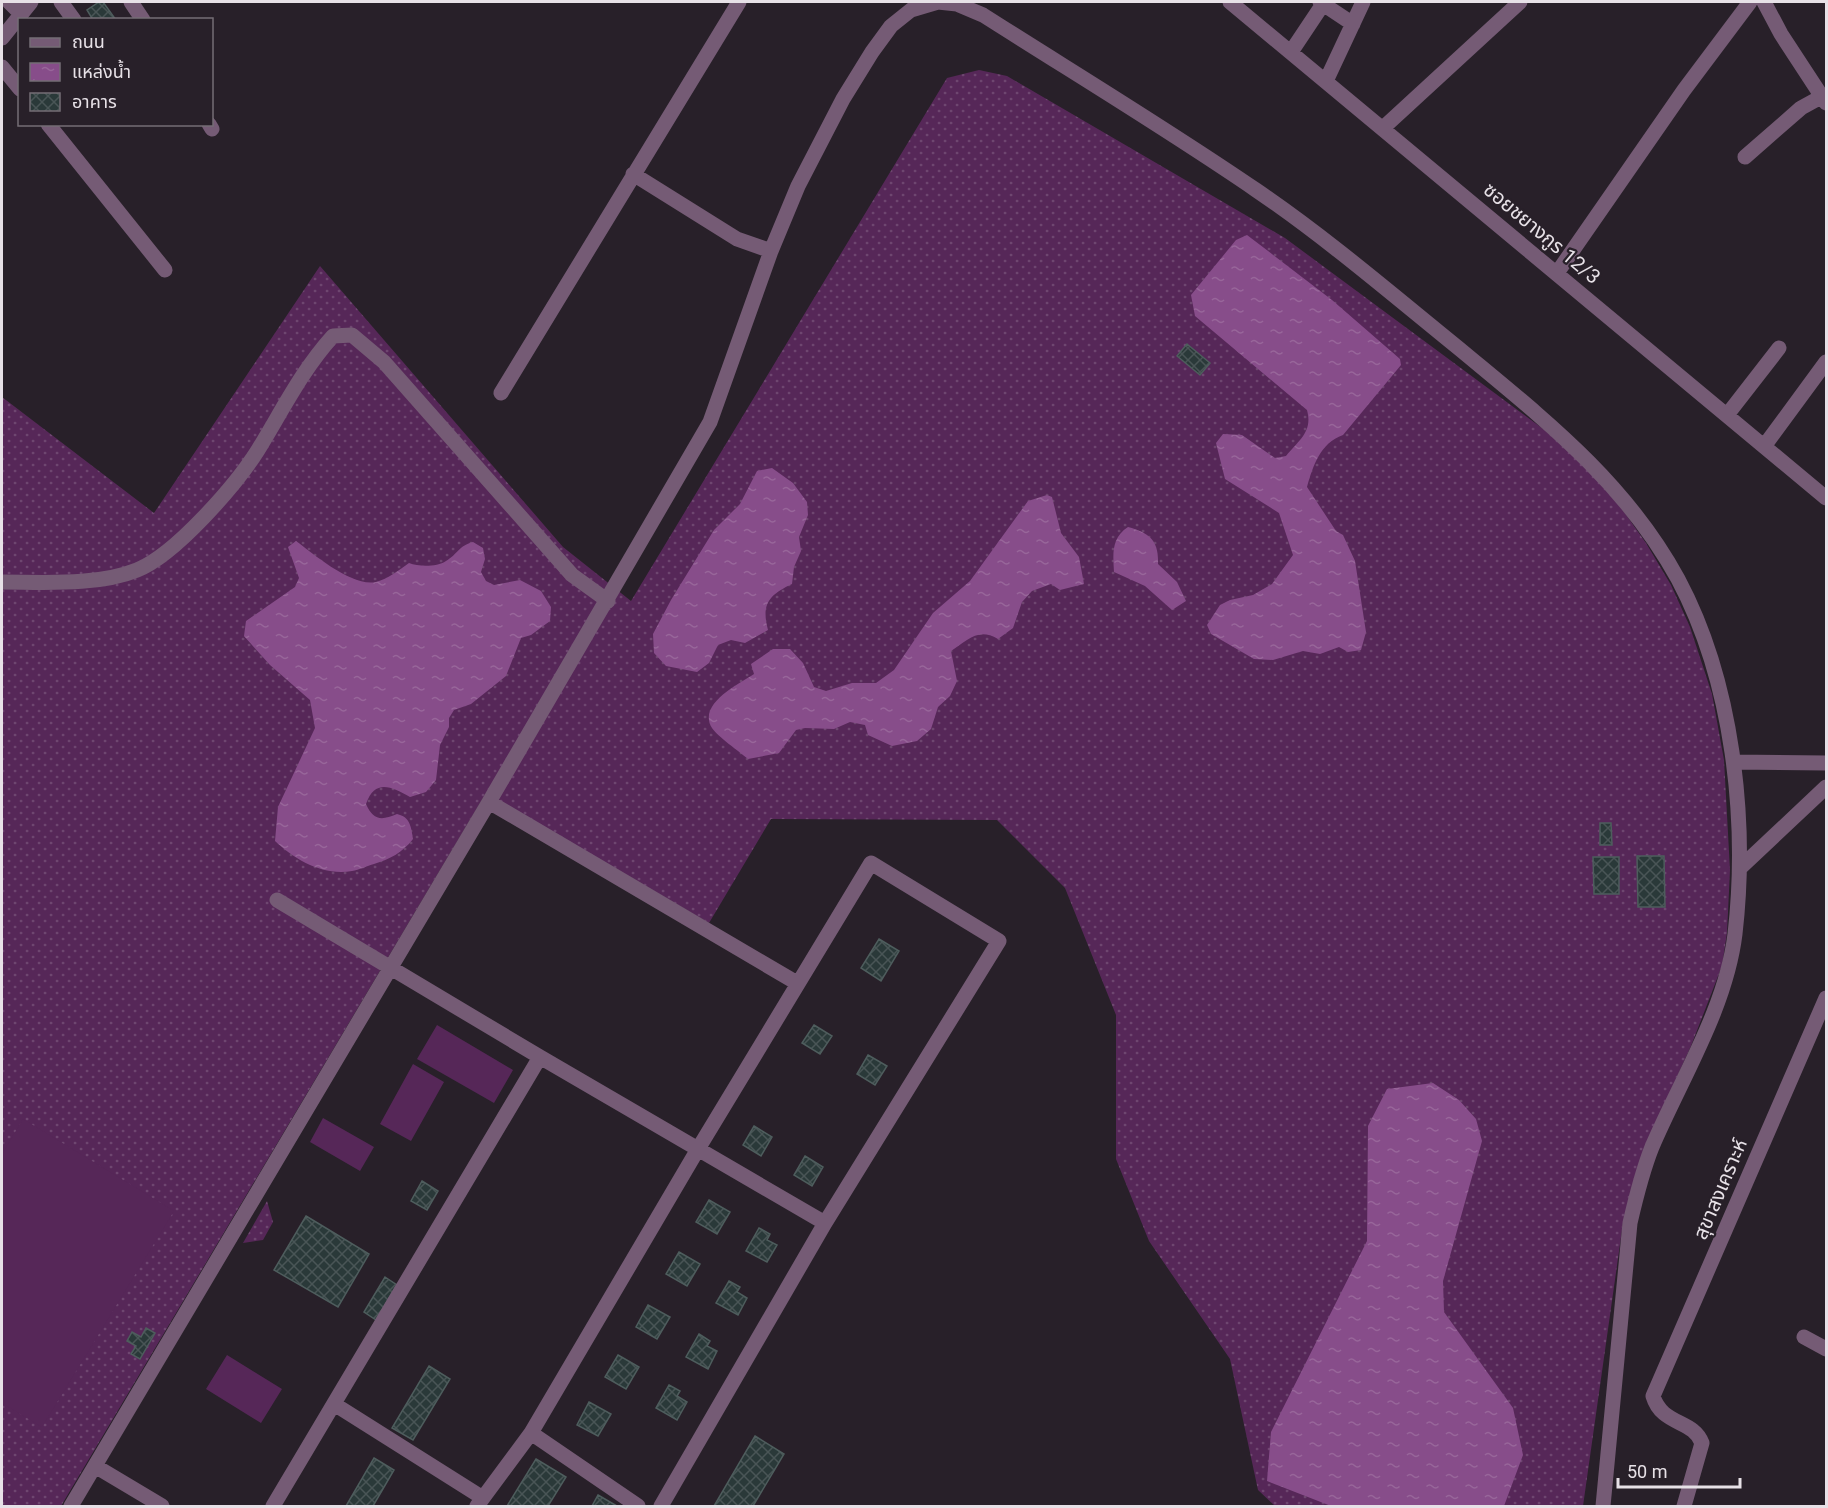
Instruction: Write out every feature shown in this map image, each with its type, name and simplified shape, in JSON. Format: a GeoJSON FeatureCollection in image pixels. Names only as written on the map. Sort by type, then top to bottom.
{"type":"FeatureCollection","features":[{"type":"Feature","properties":{"kind":"street"},"geometry":{"type":"LineString","coordinates":[[9,2],[21,14]]}},
{"type":"Feature","properties":{"kind":"street"},"geometry":{"type":"LineString","coordinates":[[2,38],[31,2]]}},
{"type":"Feature","properties":{"kind":"street"},"geometry":{"type":"LineString","coordinates":[[61,2],[73,18]]}},
{"type":"Feature","properties":{"kind":"street"},"geometry":{"type":"LineString","coordinates":[[131,2],[142,18]]}},
{"type":"Feature","properties":{"kind":"street"},"geometry":{"type":"LineString","coordinates":[[501,393],[739,2]]}},
{"type":"Feature","properties":{"kind":"street"},"geometry":{"type":"LineString","coordinates":[[71,1506],[608,601],[710,422],[771,251],[798,186],[843,99],[891,26],[911,10],[938,2],[957,4],[983,15],[1256,190],[1329,244],[1552,426],[1590,462],[1622,498],[1653,539],[1678,580],[1699,626],[1720,692],[1734,762],[1740,868],[1735,936],[1729,965],[1698,1047],[1652,1147],[1638,1185],[1630,1223],[1603,1506]]}},
{"type":"Feature","properties":{"kind":"street","name":"ซอยชยางกูร 12/3"},"geometry":{"type":"LineString","coordinates":[[1230,2],[1827,498]]}},
{"type":"Feature","properties":{"kind":"street"},"geometry":{"type":"LineString","coordinates":[[1326,81],[1363,2]]}},
{"type":"Feature","properties":{"kind":"street"},"geometry":{"type":"LineString","coordinates":[[1383,128],[1520,2]]}},
{"type":"Feature","properties":{"kind":"street"},"geometry":{"type":"LineString","coordinates":[[1557,273],[1684,90],[1750,2]]}},
{"type":"Feature","properties":{"kind":"street"},"geometry":{"type":"LineString","coordinates":[[1744,157],[1801,108],[1824,100],[1781,34],[1764,2]]}},
{"type":"Feature","properties":{"kind":"street"},"geometry":{"type":"LineString","coordinates":[[1291,52],[1321,3],[1353,24]]}},
{"type":"Feature","properties":{"kind":"street"},"geometry":{"type":"LineString","coordinates":[[2,67],[18,87]]}},
{"type":"Feature","properties":{"kind":"street"},"geometry":{"type":"LineString","coordinates":[[50,126],[165,270]]}},
{"type":"Feature","properties":{"kind":"street"},"geometry":{"type":"LineString","coordinates":[[633,174],[737,238],[771,251]]}},
{"type":"Feature","properties":{"kind":"street"},"geometry":{"type":"LineString","coordinates":[[2,582],[96,580],[137,570],[174,547],[215,505],[256,453],[314,356],[333,336],[352,335],[384,362],[572,574],[608,601]]}},
{"type":"Feature","properties":{"kind":"street"},"geometry":{"type":"LineString","coordinates":[[1726,415],[1779,348]]}},
{"type":"Feature","properties":{"kind":"street"},"geometry":{"type":"LineString","coordinates":[[1765,445],[1827,362]]}},
{"type":"Feature","properties":{"kind":"street"},"geometry":{"type":"LineString","coordinates":[[1734,762],[1827,763]]}},
{"type":"Feature","properties":{"kind":"street"},"geometry":{"type":"LineString","coordinates":[[1740,868],[1827,787]]}},
{"type":"Feature","properties":{"kind":"street"},"geometry":{"type":"LineString","coordinates":[[489,802],[797,983]]}},
{"type":"Feature","properties":{"kind":"street"},"geometry":{"type":"LineString","coordinates":[[334,1404],[480,1502],[531,1433],[797,983],[871,863],[999,941],[825,1223],[661,1506]]}},
{"type":"Feature","properties":{"kind":"street"},"geometry":{"type":"LineString","coordinates":[[278,900],[540,1057],[825,1223]]}},
{"type":"Feature","properties":{"kind":"street","name":"สุขาสงเคราะห์"},"geometry":{"type":"LineString","coordinates":[[1684,1506],[1702,1443],[1699,1435],[1664,1415],[1656,1407],[1653,1396],[1823,1017],[1827,998]]}},
{"type":"Feature","properties":{"kind":"street"},"geometry":{"type":"LineString","coordinates":[[273,1506],[540,1057]]}},
{"type":"Feature","properties":{"kind":"street"},"geometry":{"type":"LineString","coordinates":[[1804,1336],[1827,1349]]}},
{"type":"Feature","properties":{"kind":"street"},"geometry":{"type":"LineString","coordinates":[[531,1433],[638,1506]]}},
{"type":"Feature","properties":{"kind":"street"},"geometry":{"type":"LineString","coordinates":[[95,1466],[162,1506]]}},
{"type":"Feature","properties":{"kind":"shaded area"},"geometry":{"type":"Polygon","coordinates":[[[979,70],[1007,76],[1285,238],[1546,431],[1585,467],[1617,502],[1646,543],[1671,585],[1690,627],[1712,694],[1724,760],[1730,870],[1727,933],[1722,966],[1691,1046],[1646,1145],[1623,1223],[1583,1506],[1275,1506],[1258,1490],[1230,1359],[1149,1241],[1116,1159],[1116,1015],[1065,888],[997,820],[771,819],[709,923],[486,793],[61,1506],[2,1506],[2,397],[154,513],[320,266],[563,547],[631,601],[947,78],[979,70]]]}},
{"type":"Feature","properties":{"kind":"shaded area"},"geometry":{"type":"Polygon","coordinates":[[[437,1025],[513,1070],[494,1103],[417,1059],[437,1025]]]}},
{"type":"Feature","properties":{"kind":"shaded area"},"geometry":{"type":"Polygon","coordinates":[[[413,1064],[444,1082],[411,1141],[380,1124],[413,1064]]]}},
{"type":"Feature","properties":{"kind":"shaded area"},"geometry":{"type":"Polygon","coordinates":[[[323,1118],[374,1147],[360,1171],[310,1142],[323,1118]]]}},
{"type":"Feature","properties":{"kind":"shaded area"},"geometry":{"type":"Polygon","coordinates":[[[23,1119],[174,1211],[42,1427],[2,1403],[2,1154],[23,1119]]]}},
{"type":"Feature","properties":{"kind":"shaded area"},"geometry":{"type":"Polygon","coordinates":[[[267,1201],[273,1222],[263,1240],[243,1243],[267,1201]]]}},
{"type":"Feature","properties":{"kind":"shaded area"},"geometry":{"type":"Polygon","coordinates":[[[227,1355],[282,1389],[261,1423],[206,1389],[227,1355]]]}},
{"type":"Feature","properties":{"kind":"water"},"geometry":{"type":"Polygon","coordinates":[[[1247,235],[1332,300],[1400,359],[1401,365],[1343,435],[1323,449],[1315,463],[1307,487],[1336,531],[1343,535],[1355,561],[1366,632],[1361,650],[1348,652],[1339,647],[1320,654],[1303,651],[1273,660],[1254,659],[1211,634],[1207,625],[1220,605],[1230,600],[1253,595],[1272,584],[1293,555],[1279,513],[1225,479],[1216,443],[1223,434],[1242,435],[1275,458],[1286,456],[1304,435],[1308,424],[1307,410],[1195,316],[1191,295],[1236,240],[1247,235]]]}},
{"type":"Feature","properties":{"kind":"water"},"geometry":{"type":"Polygon","coordinates":[[[772,468],[793,483],[807,502],[808,515],[799,537],[801,551],[794,567],[792,584],[772,597],[766,607],[768,630],[745,643],[731,640],[718,645],[709,663],[697,672],[666,666],[654,653],[653,634],[671,600],[714,530],[740,504],[757,471],[772,468]]]}},
{"type":"Feature","properties":{"kind":"water"},"geometry":{"type":"Polygon","coordinates":[[[1047,495],[1052,497],[1061,533],[1079,557],[1084,584],[1060,590],[1051,584],[1032,591],[1022,602],[1013,628],[998,639],[985,634],[973,636],[951,651],[957,681],[950,696],[938,707],[931,729],[917,741],[892,746],[868,735],[865,725],[850,722],[834,729],[796,730],[779,753],[748,759],[712,728],[709,719],[710,711],[715,703],[730,689],[754,674],[751,664],[773,649],[790,649],[803,663],[814,687],[826,691],[852,683],[876,683],[894,670],[933,613],[970,581],[1028,501],[1047,495]]]}},
{"type":"Feature","properties":{"kind":"water"},"geometry":{"type":"Polygon","coordinates":[[[1128,527],[1152,539],[1157,549],[1158,564],[1177,582],[1186,601],[1172,610],[1145,586],[1114,572],[1116,541],[1122,531],[1128,527]]]}},
{"type":"Feature","properties":{"kind":"water"},"geometry":{"type":"Polygon","coordinates":[[[296,541],[334,569],[356,580],[366,582],[385,579],[409,563],[428,566],[442,563],[473,542],[483,548],[485,559],[481,572],[486,581],[494,585],[520,580],[541,591],[551,607],[550,621],[531,635],[521,638],[506,676],[471,704],[454,710],[440,745],[436,780],[426,792],[410,797],[385,787],[374,791],[370,796],[366,804],[375,816],[386,818],[397,814],[405,817],[413,839],[405,848],[390,858],[352,871],[320,869],[291,854],[275,841],[278,807],[315,728],[310,700],[270,665],[244,636],[246,621],[295,587],[299,578],[288,547],[296,541]]]}},
{"type":"Feature","properties":{"kind":"water"},"geometry":{"type":"Polygon","coordinates":[[[1433,1083],[1459,1100],[1476,1119],[1482,1141],[1443,1281],[1444,1312],[1513,1408],[1523,1455],[1504,1506],[1331,1506],[1267,1481],[1271,1432],[1367,1241],[1368,1126],[1387,1089],[1433,1083]]]}},
{"type":"Feature","properties":{"kind":"building"},"geometry":{"type":"Polygon","coordinates":[[[103,2],[115,18],[92,18],[87,10],[103,2]]]}},
{"type":"Feature","properties":{"kind":"building"},"geometry":{"type":"Polygon","coordinates":[[[1187,344],[1210,363],[1200,375],[1177,356],[1187,344]]]}},
{"type":"Feature","properties":{"kind":"building"},"geometry":{"type":"Polygon","coordinates":[[[1600,823],[1611,823],[1612,845],[1600,845],[1600,823]]]}},
{"type":"Feature","properties":{"kind":"building"},"geometry":{"type":"Polygon","coordinates":[[[1637,856],[1664,856],[1665,907],[1638,907],[1637,856]]]}},
{"type":"Feature","properties":{"kind":"building"},"geometry":{"type":"Polygon","coordinates":[[[1593,857],[1619,857],[1619,894],[1594,894],[1593,857]]]}},
{"type":"Feature","properties":{"kind":"building"},"geometry":{"type":"Polygon","coordinates":[[[879,939],[899,951],[881,981],[861,968],[879,939]]]}},
{"type":"Feature","properties":{"kind":"building"},"geometry":{"type":"Polygon","coordinates":[[[814,1025],[832,1036],[820,1054],[802,1043],[814,1025]]]}},
{"type":"Feature","properties":{"kind":"building"},"geometry":{"type":"Polygon","coordinates":[[[868,1055],[887,1066],[875,1085],[857,1074],[868,1055]]]}},
{"type":"Feature","properties":{"kind":"building"},"geometry":{"type":"Polygon","coordinates":[[[754,1126],[772,1137],[761,1156],[743,1145],[754,1126]]]}},
{"type":"Feature","properties":{"kind":"building"},"geometry":{"type":"Polygon","coordinates":[[[805,1156],[823,1167],[812,1186],[794,1175],[805,1156]]]}},
{"type":"Feature","properties":{"kind":"building"},"geometry":{"type":"Polygon","coordinates":[[[422,1181],[438,1191],[427,1210],[411,1201],[422,1181]]]}},
{"type":"Feature","properties":{"kind":"building"},"geometry":{"type":"Polygon","coordinates":[[[709,1200],[730,1212],[717,1234],[696,1222],[709,1200]]]}},
{"type":"Feature","properties":{"kind":"building"},"geometry":{"type":"Polygon","coordinates":[[[306,1216],[369,1254],[338,1307],[274,1270],[306,1216]]]}},
{"type":"Feature","properties":{"kind":"building"},"geometry":{"type":"Polygon","coordinates":[[[759,1228],[770,1234],[767,1240],[777,1245],[767,1262],[746,1251],[759,1228]]]}},
{"type":"Feature","properties":{"kind":"building"},"geometry":{"type":"Polygon","coordinates":[[[679,1252],[700,1264],[687,1286],[666,1274],[679,1252]]]}},
{"type":"Feature","properties":{"kind":"building"},"geometry":{"type":"Polygon","coordinates":[[[385,1277],[397,1285],[376,1320],[364,1312],[385,1277]]]}},
{"type":"Feature","properties":{"kind":"building"},"geometry":{"type":"Polygon","coordinates":[[[729,1281],[740,1287],[737,1292],[747,1298],[738,1315],[716,1303],[729,1281]]]}},
{"type":"Feature","properties":{"kind":"building"},"geometry":{"type":"Polygon","coordinates":[[[648,1305],[670,1317],[657,1339],[636,1327],[648,1305]]]}},
{"type":"Feature","properties":{"kind":"building"},"geometry":{"type":"Polygon","coordinates":[[[146,1328],[155,1333],[140,1359],[131,1354],[136,1346],[127,1341],[132,1332],[141,1337],[146,1328]]]}},
{"type":"Feature","properties":{"kind":"building"},"geometry":{"type":"Polygon","coordinates":[[[699,1334],[710,1341],[707,1346],[717,1351],[708,1369],[686,1357],[699,1334]]]}},
{"type":"Feature","properties":{"kind":"building"},"geometry":{"type":"Polygon","coordinates":[[[618,1355],[639,1367],[626,1389],[605,1377],[618,1355]]]}},
{"type":"Feature","properties":{"kind":"building"},"geometry":{"type":"Polygon","coordinates":[[[429,1366],[450,1379],[413,1440],[392,1428],[429,1366]]]}},
{"type":"Feature","properties":{"kind":"building"},"geometry":{"type":"Polygon","coordinates":[[[669,1385],[680,1391],[677,1396],[687,1402],[677,1420],[656,1408],[669,1385]]]}},
{"type":"Feature","properties":{"kind":"building"},"geometry":{"type":"Polygon","coordinates":[[[589,1402],[611,1414],[598,1436],[577,1425],[589,1402]]]}},
{"type":"Feature","properties":{"kind":"building"},"geometry":{"type":"Polygon","coordinates":[[[755,1436],[784,1454],[753,1506],[714,1506],[755,1436]]]}},
{"type":"Feature","properties":{"kind":"building"},"geometry":{"type":"Polygon","coordinates":[[[374,1458],[394,1470],[373,1506],[346,1506],[374,1458]]]}},
{"type":"Feature","properties":{"kind":"building"},"geometry":{"type":"Polygon","coordinates":[[[536,1459],[566,1477],[548,1506],[507,1506],[536,1459]]]}},
{"type":"Feature","properties":{"kind":"building"},"geometry":{"type":"Polygon","coordinates":[[[598,1495],[617,1506],[592,1506],[598,1495]]]}}]}
